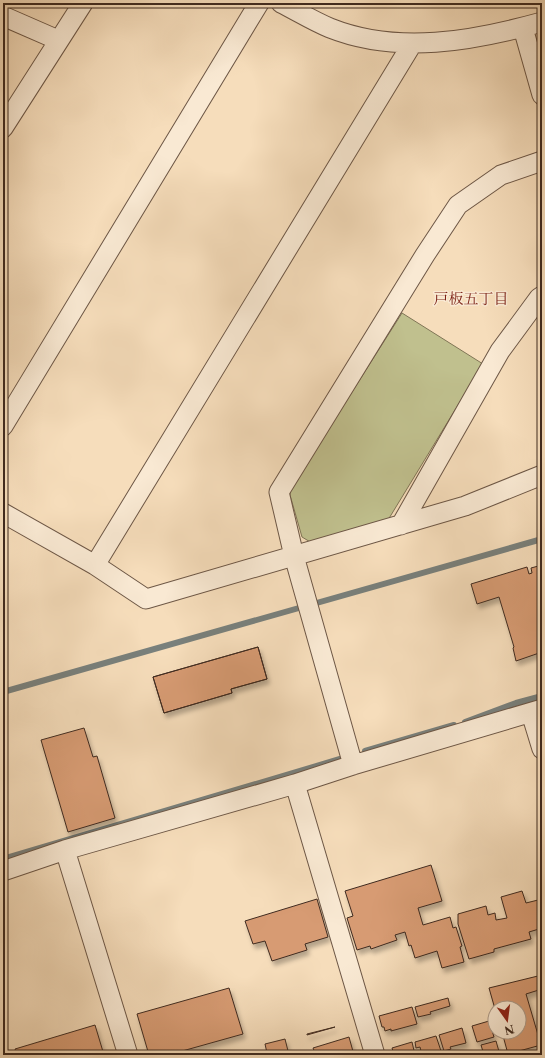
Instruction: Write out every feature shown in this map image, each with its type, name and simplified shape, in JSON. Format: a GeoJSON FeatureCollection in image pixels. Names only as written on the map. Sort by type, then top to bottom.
{"type":"FeatureCollection","features":[{"type":"Feature","properties":{"kind":"street"},"geometry":{"type":"LineString","coordinates":[[3,128],[83,3]]}},
{"type":"Feature","properties":{"kind":"street"},"geometry":{"type":"LineString","coordinates":[[3,426],[259,3]]}},
{"type":"Feature","properties":{"kind":"street"},"geometry":{"type":"LineString","coordinates":[[281,3],[330,28],[367,39],[412,44],[445,43],[523,28],[542,22]]}},
{"type":"Feature","properties":{"kind":"street"},"geometry":{"type":"LineString","coordinates":[[3,16],[58,40]]}},
{"type":"Feature","properties":{"kind":"street"},"geometry":{"type":"LineString","coordinates":[[523,28],[542,95]]}},
{"type":"Feature","properties":{"kind":"street"},"geometry":{"type":"LineString","coordinates":[[95,565],[412,44]]}},
{"type":"Feature","properties":{"kind":"street"},"geometry":{"type":"LineString","coordinates":[[353,765],[294,556],[279,492],[421,262],[458,205],[500,175],[542,161]]}},
{"type":"Feature","properties":{"kind":"street"},"geometry":{"type":"LineString","coordinates":[[401,525],[500,351],[542,296]]}},
{"type":"Feature","properties":{"kind":"street"},"geometry":{"type":"LineString","coordinates":[[3,514],[95,565],[146,599],[466,506],[542,475]]}},
{"type":"Feature","properties":{"kind":"street"},"geometry":{"type":"LineString","coordinates":[[3,871],[66,850],[295,784],[353,765],[536,711],[542,749]]}},
{"type":"Feature","properties":{"kind":"street"},"geometry":{"type":"LineString","coordinates":[[295,784],[375,1055]]}},
{"type":"Feature","properties":{"kind":"street"},"geometry":{"type":"LineString","coordinates":[[66,850],[128,1055]]}},
{"type":"Feature","properties":{"kind":"green space"},"geometry":{"type":"Polygon","coordinates":[[[402,313],[483,364],[388,520],[312,543],[302,537],[290,495],[291,488],[402,313]]]}},
{"type":"Feature","properties":{"kind":"building"},"geometry":{"type":"Polygon","coordinates":[[[542,565],[542,652],[516,661],[514,647],[499,597],[477,604],[471,584],[527,567],[529,574],[532,573],[531,568],[542,565]]]}},
{"type":"Feature","properties":{"kind":"building"},"geometry":{"type":"Polygon","coordinates":[[[258,647],[267,679],[231,689],[232,693],[164,713],[153,677],[258,647]]]}},
{"type":"Feature","properties":{"kind":"building"},"geometry":{"type":"Polygon","coordinates":[[[258,647],[267,679],[231,689],[232,693],[164,713],[153,677],[258,647]]]}},
{"type":"Feature","properties":{"kind":"building"},"geometry":{"type":"Polygon","coordinates":[[[84,728],[93,757],[97,756],[115,818],[68,832],[41,740],[84,728]]]}},
{"type":"Feature","properties":{"kind":"building"},"geometry":{"type":"Polygon","coordinates":[[[431,865],[442,901],[418,908],[423,925],[450,917],[453,928],[456,927],[462,946],[460,947],[464,962],[442,968],[437,951],[415,958],[411,945],[409,946],[405,932],[395,935],[397,940],[371,949],[370,946],[357,950],[347,918],[353,916],[345,891],[431,865]]]}},
{"type":"Feature","properties":{"kind":"building"},"geometry":{"type":"Polygon","coordinates":[[[522,891],[526,903],[542,899],[542,936],[539,929],[529,932],[531,939],[494,949],[494,952],[469,959],[458,924],[458,914],[486,906],[488,915],[495,913],[496,920],[507,918],[501,897],[522,891]]]}},
{"type":"Feature","properties":{"kind":"building"},"geometry":{"type":"Polygon","coordinates":[[[317,899],[328,937],[305,944],[307,950],[272,961],[265,941],[253,944],[245,921],[317,899]]]}},
{"type":"Feature","properties":{"kind":"building"},"geometry":{"type":"Polygon","coordinates":[[[542,975],[542,989],[526,994],[541,1045],[508,1054],[504,1040],[527,1040],[527,1000],[492,1000],[489,988],[542,975]]]}},
{"type":"Feature","properties":{"kind":"building"},"geometry":{"type":"Polygon","coordinates":[[[229,988],[243,1034],[168,1055],[149,1055],[137,1014],[229,988]]]}},
{"type":"Feature","properties":{"kind":"building"},"geometry":{"type":"Polygon","coordinates":[[[448,998],[450,1006],[430,1012],[431,1014],[418,1017],[415,1007],[448,998]]]}},
{"type":"Feature","properties":{"kind":"building"},"geometry":{"type":"Polygon","coordinates":[[[412,1007],[417,1024],[391,1031],[391,1029],[385,1031],[384,1027],[382,1027],[379,1016],[412,1007]]]}},
{"type":"Feature","properties":{"kind":"building"},"geometry":{"type":"Polygon","coordinates":[[[487,1022],[487,1039],[477,1042],[472,1026],[487,1022]]]}},
{"type":"Feature","properties":{"kind":"building"},"geometry":{"type":"Polygon","coordinates":[[[95,1025],[104,1055],[17,1055],[15,1049],[95,1025]]]}},
{"type":"Feature","properties":{"kind":"building"},"geometry":{"type":"Polygon","coordinates":[[[335,1027],[307,1035],[307,1034],[335,1027]]]}},
{"type":"Feature","properties":{"kind":"building"},"geometry":{"type":"Polygon","coordinates":[[[462,1028],[466,1043],[450,1047],[451,1049],[444,1051],[439,1035],[462,1028]]]}},
{"type":"Feature","properties":{"kind":"building"},"geometry":{"type":"Polygon","coordinates":[[[436,1036],[442,1054],[422,1055],[420,1047],[416,1048],[415,1042],[436,1036]]]}},
{"type":"Feature","properties":{"kind":"building"},"geometry":{"type":"Polygon","coordinates":[[[349,1037],[354,1055],[316,1055],[313,1048],[349,1037]]]}},
{"type":"Feature","properties":{"kind":"building"},"geometry":{"type":"Polygon","coordinates":[[[285,1039],[289,1055],[261,1055],[267,1053],[265,1044],[285,1039]]]}},
{"type":"Feature","properties":{"kind":"building"},"geometry":{"type":"Polygon","coordinates":[[[496,1041],[500,1055],[484,1055],[481,1045],[496,1041]]]}},
{"type":"Feature","properties":{"kind":"building"},"geometry":{"type":"Polygon","coordinates":[[[412,1042],[415,1055],[389,1055],[389,1052],[393,1051],[392,1048],[412,1042]]]}},
{"type":"Feature","properties":{"kind":"waterway"},"geometry":{"type":"LineString","coordinates":[[3,692],[542,539]]}},
{"type":"Feature","properties":{"kind":"waterway"},"geometry":{"type":"LineString","coordinates":[[465,722],[516,703],[542,696]]}},
{"type":"Feature","properties":{"kind":"waterway"},"geometry":{"type":"LineString","coordinates":[[365,751],[454,725]]}},
{"type":"Feature","properties":{"kind":"waterway"},"geometry":{"type":"LineString","coordinates":[[3,859],[340,759]]}},
{"type":"Feature","properties":{"kind":"district","name":"戸板五丁目"},"geometry":{"type":"Point","coordinates":[471,298]}}]}
